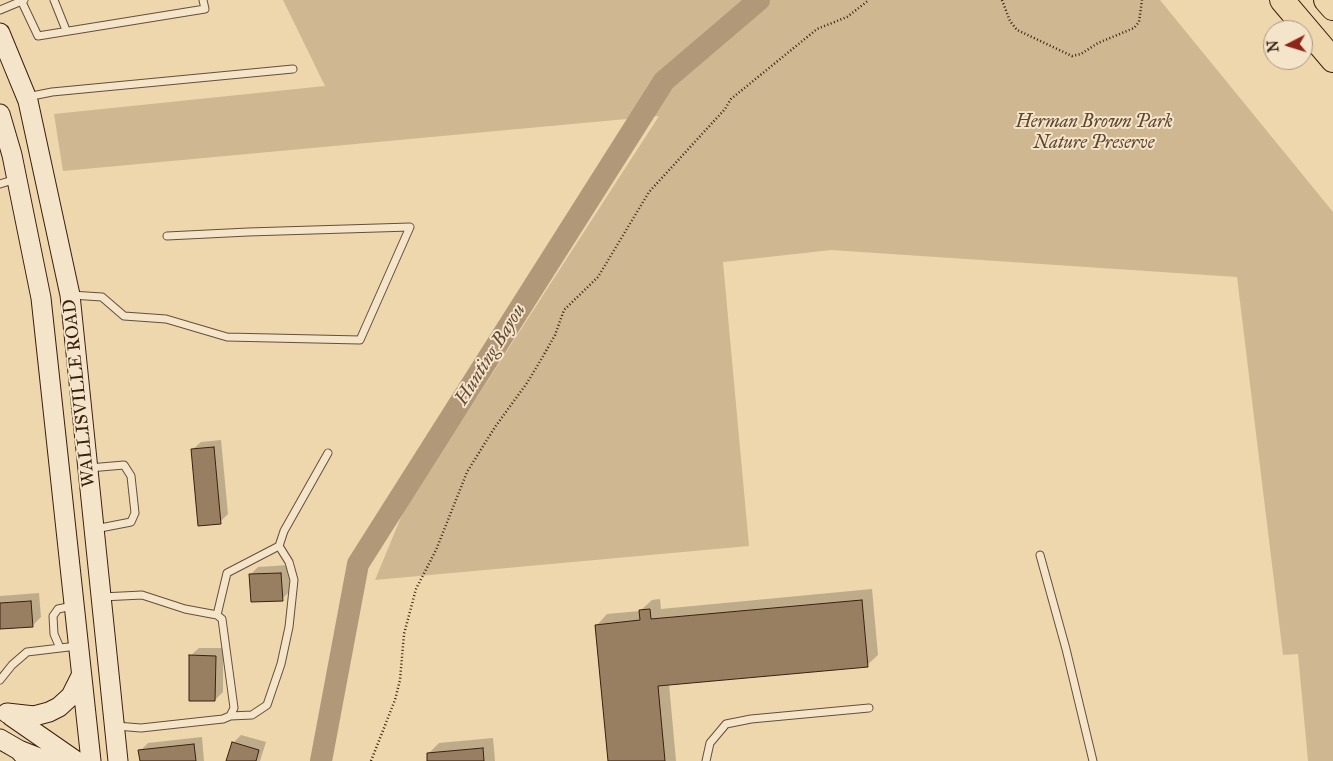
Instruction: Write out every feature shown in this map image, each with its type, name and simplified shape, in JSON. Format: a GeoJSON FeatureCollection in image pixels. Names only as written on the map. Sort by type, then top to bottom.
{"type":"FeatureCollection","features":[{"type":"Feature","properties":{"kind":"highway"},"geometry":{"type":"LineString","coordinates":[[1282,0],[1333,60]]}},
{"type":"Feature","properties":{"kind":"highway"},"geometry":{"type":"LineString","coordinates":[[1326,0],[1333,8]]}},
{"type":"Feature","properties":{"kind":"main road","name":"WALLISVILLE ROAD"},"geometry":{"type":"LineString","coordinates":[[0,33],[4,54],[26,98],[70,294],[118,761]]}},
{"type":"Feature","properties":{"kind":"main road","name":"WALLISVILLE ROAD"},"geometry":{"type":"LineString","coordinates":[[0,114],[8,181],[41,298],[82,676],[86,758]]}},
{"type":"Feature","properties":{"kind":"main road"},"geometry":{"type":"LineString","coordinates":[[8,181],[43,171]]}},
{"type":"Feature","properties":{"kind":"main road"},"geometry":{"type":"LineString","coordinates":[[41,298],[70,294]]}},
{"type":"Feature","properties":{"kind":"main road"},"geometry":{"type":"LineString","coordinates":[[69,546],[95,535]]}},
{"type":"Feature","properties":{"kind":"main road"},"geometry":{"type":"LineString","coordinates":[[4,711],[34,716],[49,712],[59,707],[70,696],[82,676]]}},
{"type":"Feature","properties":{"kind":"main road"},"geometry":{"type":"LineString","coordinates":[[4,711],[86,758],[115,726]]}},
{"type":"Feature","properties":{"kind":"main road"},"geometry":{"type":"LineString","coordinates":[[0,739],[23,755],[55,761]]}},
{"type":"Feature","properties":{"kind":"lane"},"geometry":{"type":"LineString","coordinates":[[0,10],[22,0],[38,36],[205,9],[203,0]]}},
{"type":"Feature","properties":{"kind":"lane"},"geometry":{"type":"LineString","coordinates":[[54,0],[66,30]]}},
{"type":"Feature","properties":{"kind":"lane"},"geometry":{"type":"LineString","coordinates":[[26,98],[52,92],[293,69]]}},
{"type":"Feature","properties":{"kind":"lane"},"geometry":{"type":"LineString","coordinates":[[70,294],[102,297],[124,316],[166,319],[226,337],[360,340],[410,227],[167,236]]}},
{"type":"Feature","properties":{"kind":"lane"},"geometry":{"type":"LineString","coordinates":[[217,615],[228,573],[279,546],[284,532],[328,453]]}},
{"type":"Feature","properties":{"kind":"lane"},"geometry":{"type":"LineString","coordinates":[[88,468],[124,465],[131,476],[134,514],[131,522],[95,535]]}},
{"type":"Feature","properties":{"kind":"lane"},"geometry":{"type":"LineString","coordinates":[[115,726],[141,728],[223,719],[230,716],[252,715],[267,705],[281,664],[289,627],[294,580],[289,562],[279,546]]}},
{"type":"Feature","properties":{"kind":"lane"},"geometry":{"type":"LineString","coordinates":[[1040,555],[1066,649],[1093,761]]}},
{"type":"Feature","properties":{"kind":"lane"},"geometry":{"type":"LineString","coordinates":[[102,597],[142,595],[185,609],[217,615],[222,619],[234,708],[230,716]]}},
{"type":"Feature","properties":{"kind":"lane"},"geometry":{"type":"LineString","coordinates":[[60,648],[54,634],[53,616],[58,609],[74,606]]}},
{"type":"Feature","properties":{"kind":"lane"},"geometry":{"type":"LineString","coordinates":[[1,678],[12,664],[28,652],[78,646]]}},
{"type":"Feature","properties":{"kind":"lane"},"geometry":{"type":"LineString","coordinates":[[706,761],[710,743],[726,724],[751,719],[869,708]]}},
{"type":"Feature","properties":{"kind":"path"},"geometry":{"type":"LineString","coordinates":[[371,761],[395,700],[400,680],[404,634],[416,589],[436,550],[467,472],[495,427],[532,375],[555,335],[564,310],[598,277],[649,192],[725,109],[731,99],[817,29],[847,17],[868,0]]}},
{"type":"Feature","properties":{"kind":"path"},"geometry":{"type":"LineString","coordinates":[[1002,0],[1010,21],[1017,30],[1072,56],[1081,54],[1098,43],[1134,28],[1139,22],[1142,0]]}},
{"type":"Feature","properties":{"kind":"green space","name":"Herman Brown Park Nature Preserve"},"geometry":{"type":"Polygon","coordinates":[[[283,0],[1160,0],[1333,212],[1333,761],[1308,761],[1298,654],[1283,655],[1237,277],[831,250],[723,262],[749,546],[375,580],[404,510],[659,116],[63,171],[54,114],[325,86],[283,0]]]}},
{"type":"Feature","properties":{"kind":"building"},"geometry":{"type":"Polygon","coordinates":[[[214,447],[221,524],[198,526],[191,449],[214,447]]]}},
{"type":"Feature","properties":{"kind":"building"},"geometry":{"type":"Polygon","coordinates":[[[281,573],[283,601],[251,602],[249,574],[281,573]]]}},
{"type":"Feature","properties":{"kind":"building"},"geometry":{"type":"Polygon","coordinates":[[[862,600],[868,667],[658,686],[665,761],[608,761],[595,625],[640,620],[639,610],[650,609],[651,619],[862,600]]]}},
{"type":"Feature","properties":{"kind":"building"},"geometry":{"type":"Polygon","coordinates":[[[31,601],[33,627],[0,629],[0,603],[31,601]]]}},
{"type":"Feature","properties":{"kind":"building"},"geometry":{"type":"Polygon","coordinates":[[[189,655],[216,656],[215,701],[189,701],[189,655]]]}},
{"type":"Feature","properties":{"kind":"building"},"geometry":{"type":"Polygon","coordinates":[[[232,742],[259,750],[256,761],[226,761],[232,742]]]}},
{"type":"Feature","properties":{"kind":"building"},"geometry":{"type":"Polygon","coordinates":[[[194,744],[196,761],[140,761],[138,750],[194,744]]]}},
{"type":"Feature","properties":{"kind":"building"},"geometry":{"type":"Polygon","coordinates":[[[483,748],[484,761],[427,761],[427,753],[483,748]]]}},
{"type":"Feature","properties":{"kind":"waterway","name":"Hunting Bayou"},"geometry":{"type":"LineString","coordinates":[[321,761],[358,564],[664,81],[759,0]]}}]}
